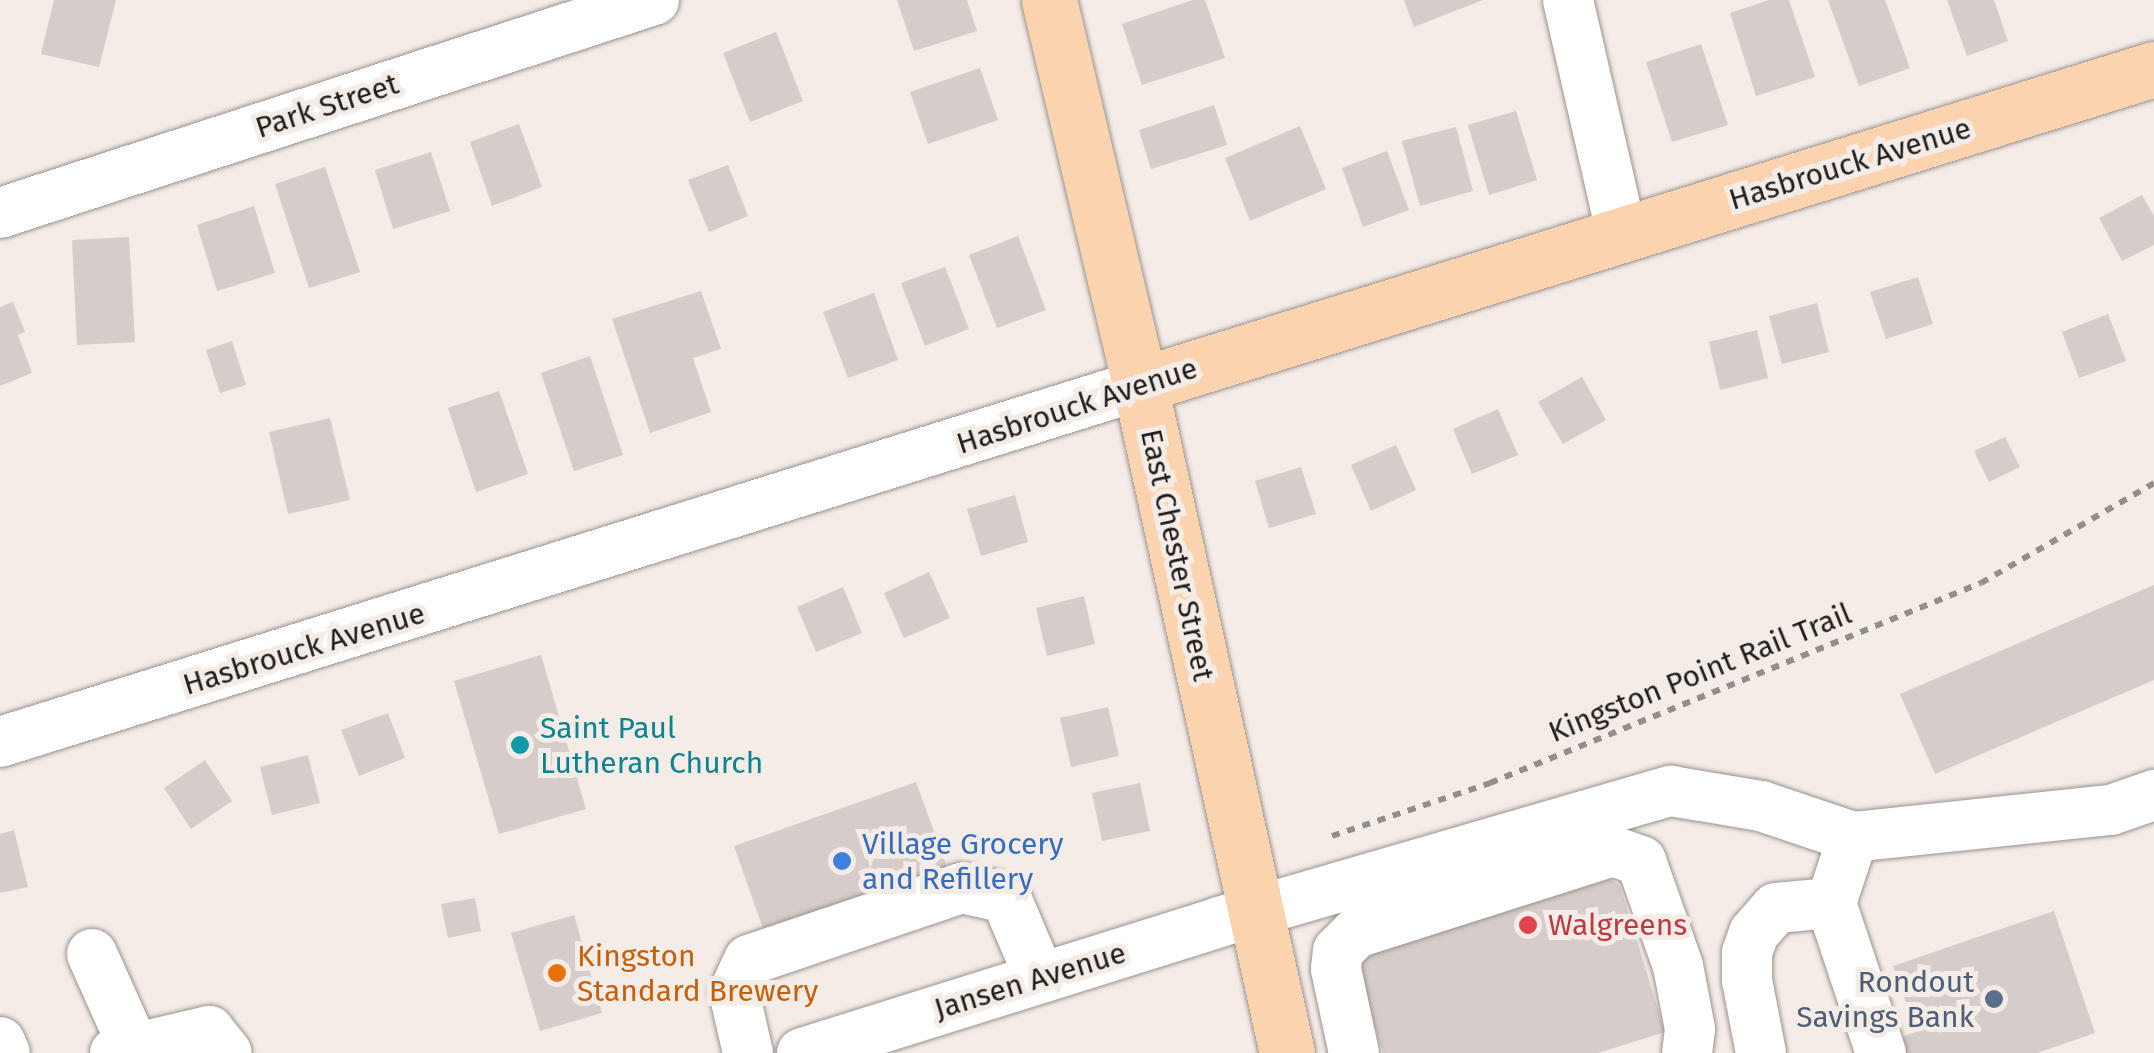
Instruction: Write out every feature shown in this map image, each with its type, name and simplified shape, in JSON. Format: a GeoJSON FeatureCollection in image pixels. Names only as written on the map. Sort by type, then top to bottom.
{"type":"FeatureCollection","features":[{"type":"Feature","properties":{"kind":"main road","name":"East Chester Street"},"geometry":{"type":"LineString","coordinates":[[1049,0],[1140,385],[1286,1053]]}},
{"type":"Feature","properties":{"kind":"main road","name":"Hasbrouck Avenue"},"geometry":{"type":"LineString","coordinates":[[1140,385],[2154,69]]}},
{"type":"Feature","properties":{"kind":"street","name":"Park Street"},"geometry":{"type":"LineString","coordinates":[[0,213],[654,0]]}},
{"type":"Feature","properties":{"kind":"street"},"geometry":{"type":"LineString","coordinates":[[1568,0],[1622,236]]}},
{"type":"Feature","properties":{"kind":"street","name":"Hasbrouck Avenue"},"geometry":{"type":"LineString","coordinates":[[0,742],[1140,385]]}},
{"type":"Feature","properties":{"kind":"street","name":"Jansen Avenue"},"geometry":{"type":"LineString","coordinates":[[802,1053],[1671,790],[1760,806],[1852,837]]}},
{"type":"Feature","properties":{"kind":"street"},"geometry":{"type":"LineString","coordinates":[[1881,1053],[1831,903],[1852,837],[2095,812],[2154,795]]}},
{"type":"Feature","properties":{"kind":"street"},"geometry":{"type":"LineString","coordinates":[[1354,1053],[1336,970],[1338,951],[1356,933],[1613,851],[1641,861],[1678,966],[1690,1028],[1687,1053]]}},
{"type":"Feature","properties":{"kind":"street"},"geometry":{"type":"LineString","coordinates":[[748,1053],[734,992],[749,960],[962,888],[1006,898],[1040,978]]}},
{"type":"Feature","properties":{"kind":"street"},"geometry":{"type":"LineString","coordinates":[[1760,1053],[1747,980],[1746,953],[1754,933],[1776,908],[1831,903]]}},
{"type":"Feature","properties":{"kind":"street"},"geometry":{"type":"LineString","coordinates":[[92,954],[124,1051],[208,1031],[228,1053]]}},
{"type":"Feature","properties":{"kind":"street"},"geometry":{"type":"LineString","coordinates":[[0,1042],[4,1053]]}},
{"type":"Feature","properties":{"kind":"path","name":"Kingston Point Rail Trail"},"geometry":{"type":"LineString","coordinates":[[1322,840],[1490,782],[1981,583],[2154,483]]}},
{"type":"Feature","properties":{"kind":"building"},"geometry":{"type":"Polygon","coordinates":[[[54,0],[116,0],[99,67],[41,54],[54,0]]]}},
{"type":"Feature","properties":{"kind":"building"},"geometry":{"type":"Polygon","coordinates":[[[897,0],[967,0],[977,31],[914,51],[897,0]]]}},
{"type":"Feature","properties":{"kind":"building"},"geometry":{"type":"Polygon","coordinates":[[[1193,0],[1205,0],[1225,58],[1142,85],[1122,24],[1193,0]]]}},
{"type":"Feature","properties":{"kind":"building"},"geometry":{"type":"Polygon","coordinates":[[[1404,0],[1483,0],[1414,27],[1404,0]]]}},
{"type":"Feature","properties":{"kind":"building"},"geometry":{"type":"Polygon","coordinates":[[[1769,0],[1789,0],[1815,77],[1756,96],[1730,13],[1769,0]]]}},
{"type":"Feature","properties":{"kind":"building"},"geometry":{"type":"Polygon","coordinates":[[[1828,0],[1885,0],[1910,68],[1859,86],[1828,0]]]}},
{"type":"Feature","properties":{"kind":"building"},"geometry":{"type":"Polygon","coordinates":[[[1947,0],[1994,0],[2008,41],[1967,56],[1947,0]]]}},
{"type":"Feature","properties":{"kind":"building"},"geometry":{"type":"Polygon","coordinates":[[[776,32],[803,101],[750,122],[723,53],[776,32]]]}},
{"type":"Feature","properties":{"kind":"building"},"geometry":{"type":"Polygon","coordinates":[[[1701,44],[1728,125],[1672,142],[1646,62],[1701,44]]]}},
{"type":"Feature","properties":{"kind":"building"},"geometry":{"type":"Polygon","coordinates":[[[980,68],[998,120],[928,144],[910,92],[980,68]]]}},
{"type":"Feature","properties":{"kind":"building"},"geometry":{"type":"Polygon","coordinates":[[[1214,105],[1227,145],[1151,169],[1139,130],[1214,105]]]}},
{"type":"Feature","properties":{"kind":"building"},"geometry":{"type":"Polygon","coordinates":[[[1516,111],[1537,180],[1489,195],[1468,125],[1516,111]]]}},
{"type":"Feature","properties":{"kind":"building"},"geometry":{"type":"Polygon","coordinates":[[[519,124],[542,187],[492,206],[470,142],[519,124]]]}},
{"type":"Feature","properties":{"kind":"building"},"geometry":{"type":"Polygon","coordinates":[[[1300,126],[1326,189],[1250,221],[1225,158],[1300,126]]]}},
{"type":"Feature","properties":{"kind":"building"},"geometry":{"type":"Polygon","coordinates":[[[1456,127],[1473,191],[1420,206],[1402,141],[1456,127]]]}},
{"type":"Feature","properties":{"kind":"building"},"geometry":{"type":"Polygon","coordinates":[[[1387,151],[1409,210],[1363,227],[1342,168],[1387,151]]]}},
{"type":"Feature","properties":{"kind":"building"},"geometry":{"type":"Polygon","coordinates":[[[431,152],[450,211],[393,229],[375,170],[431,152]]]}},
{"type":"Feature","properties":{"kind":"building"},"geometry":{"type":"Polygon","coordinates":[[[728,165],[748,216],[709,232],[688,180],[728,165]]]}},
{"type":"Feature","properties":{"kind":"building"},"geometry":{"type":"Polygon","coordinates":[[[325,167],[360,272],[309,288],[275,184],[325,167]]]}},
{"type":"Feature","properties":{"kind":"building"},"geometry":{"type":"Polygon","coordinates":[[[2142,195],[2154,216],[2154,245],[2122,261],[2099,218],[2142,195]]]}},
{"type":"Feature","properties":{"kind":"building"},"geometry":{"type":"Polygon","coordinates":[[[254,206],[275,273],[217,291],[197,225],[254,206]]]}},
{"type":"Feature","properties":{"kind":"building"},"geometry":{"type":"Polygon","coordinates":[[[1018,236],[1046,310],[997,328],[969,255],[1018,236]]]}},
{"type":"Feature","properties":{"kind":"building"},"geometry":{"type":"Polygon","coordinates":[[[129,237],[135,342],[77,345],[72,240],[129,237]]]}},
{"type":"Feature","properties":{"kind":"building"},"geometry":{"type":"Polygon","coordinates":[[[945,267],[969,329],[925,346],[901,283],[945,267]]]}},
{"type":"Feature","properties":{"kind":"building"},"geometry":{"type":"Polygon","coordinates":[[[1918,277],[1933,324],[1886,339],[1870,292],[1918,277]]]}},
{"type":"Feature","properties":{"kind":"building"},"geometry":{"type":"Polygon","coordinates":[[[701,291],[721,349],[693,358],[711,412],[650,433],[612,319],[701,291]]]}},
{"type":"Feature","properties":{"kind":"building"},"geometry":{"type":"Polygon","coordinates":[[[874,293],[898,360],[848,378],[823,312],[874,293]]]}},
{"type":"Feature","properties":{"kind":"building"},"geometry":{"type":"Polygon","coordinates":[[[13,302],[25,332],[18,335],[32,373],[0,386],[0,307],[13,302]]]}},
{"type":"Feature","properties":{"kind":"building"},"geometry":{"type":"Polygon","coordinates":[[[1817,303],[1829,352],[1782,364],[1769,316],[1817,303]]]}},
{"type":"Feature","properties":{"kind":"building"},"geometry":{"type":"Polygon","coordinates":[[[2108,314],[2126,361],[2079,378],[2062,332],[2108,314]]]}},
{"type":"Feature","properties":{"kind":"building"},"geometry":{"type":"Polygon","coordinates":[[[1757,330],[1768,378],[1720,390],[1709,342],[1757,330]]]}},
{"type":"Feature","properties":{"kind":"building"},"geometry":{"type":"Polygon","coordinates":[[[232,341],[246,385],[220,393],[206,350],[232,341]]]}},
{"type":"Feature","properties":{"kind":"building"},"geometry":{"type":"Polygon","coordinates":[[[590,356],[623,455],[574,471],[541,373],[590,356]]]}},
{"type":"Feature","properties":{"kind":"building"},"geometry":{"type":"Polygon","coordinates":[[[1582,377],[1606,420],[1563,444],[1538,402],[1582,377]]]}},
{"type":"Feature","properties":{"kind":"building"},"geometry":{"type":"Polygon","coordinates":[[[499,391],[528,474],[476,492],[448,408],[499,391]]]}},
{"type":"Feature","properties":{"kind":"building"},"geometry":{"type":"Polygon","coordinates":[[[1498,409],[1518,455],[1472,474],[1453,429],[1498,409]]]}},
{"type":"Feature","properties":{"kind":"building"},"geometry":{"type":"Polygon","coordinates":[[[330,418],[350,500],[288,514],[269,432],[330,418]]]}},
{"type":"Feature","properties":{"kind":"building"},"geometry":{"type":"Polygon","coordinates":[[[2005,437],[2020,467],[1989,482],[1974,451],[2005,437]]]}},
{"type":"Feature","properties":{"kind":"building"},"geometry":{"type":"Polygon","coordinates":[[[1396,445],[1416,490],[1371,511],[1351,465],[1396,445]]]}},
{"type":"Feature","properties":{"kind":"building"},"geometry":{"type":"Polygon","coordinates":[[[1301,467],[1316,514],[1269,528],[1255,481],[1301,467]]]}},
{"type":"Feature","properties":{"kind":"building"},"geometry":{"type":"Polygon","coordinates":[[[1015,495],[1028,542],[981,556],[967,509],[1015,495]]]}},
{"type":"Feature","properties":{"kind":"building"},"geometry":{"type":"Polygon","coordinates":[[[929,572],[950,618],[904,638],[884,593],[929,572]]]}},
{"type":"Feature","properties":{"kind":"building"},"geometry":{"type":"Polygon","coordinates":[[[2154,585],[2154,680],[1935,774],[1900,694],[2154,585]]]}},
{"type":"Feature","properties":{"kind":"building"},"geometry":{"type":"Polygon","coordinates":[[[843,587],[862,633],[816,652],[797,607],[843,587]]]}},
{"type":"Feature","properties":{"kind":"building"},"geometry":{"type":"Polygon","coordinates":[[[1084,596],[1095,644],[1047,656],[1036,608],[1084,596]]]}},
{"type":"Feature","properties":{"kind":"building","name":"Saint Paul Lutheran Church"},"geometry":{"type":"Polygon","coordinates":[[[541,655],[586,809],[499,834],[454,681],[541,655]]]}},
{"type":"Feature","properties":{"kind":"building"},"geometry":{"type":"Polygon","coordinates":[[[1108,707],[1119,756],[1071,767],[1060,718],[1108,707]]]}},
{"type":"Feature","properties":{"kind":"building"},"geometry":{"type":"Polygon","coordinates":[[[388,713],[405,758],[359,776],[341,730],[388,713]]]}},
{"type":"Feature","properties":{"kind":"building"},"geometry":{"type":"Polygon","coordinates":[[[308,755],[320,803],[272,815],[260,767],[308,755]]]}},
{"type":"Feature","properties":{"kind":"building"},"geometry":{"type":"Polygon","coordinates":[[[205,760],[232,801],[191,829],[164,788],[205,760]]]}},
{"type":"Feature","properties":{"kind":"building","name":"Village Grocery and Refillery"},"geometry":{"type":"Polygon","coordinates":[[[916,782],[950,875],[767,940],[734,846],[916,782]]]}},
{"type":"Feature","properties":{"kind":"building"},"geometry":{"type":"Polygon","coordinates":[[[1140,783],[1150,831],[1102,841],[1092,793],[1140,783]]]}},
{"type":"Feature","properties":{"kind":"building"},"geometry":{"type":"Polygon","coordinates":[[[14,830],[28,887],[0,893],[0,834],[14,830]]]}},
{"type":"Feature","properties":{"kind":"building","name":"Walgreens"},"geometry":{"type":"Polygon","coordinates":[[[1610,879],[1620,886],[1665,1032],[1598,1053],[1383,1053],[1357,969],[1365,955],[1610,879]]]}},
{"type":"Feature","properties":{"kind":"building"},"geometry":{"type":"Polygon","coordinates":[[[475,898],[481,931],[448,938],[441,904],[475,898]]]}},
{"type":"Feature","properties":{"kind":"building","name":"Rondout Savings Bank"},"geometry":{"type":"Polygon","coordinates":[[[2054,911],[2095,1033],[2037,1053],[1855,1053],[1916,1032],[1893,966],[2054,911]]]}},
{"type":"Feature","properties":{"kind":"building","name":"Kingston Standard Brewery"},"geometry":{"type":"Polygon","coordinates":[[[574,915],[602,1013],[540,1031],[511,933],[574,915]]]}},
{"type":"Feature","properties":{"kind":"place","name":"Saint Paul Lutheran Church"},"geometry":{"type":"Point","coordinates":[520,745]}},
{"type":"Feature","properties":{"kind":"place","name":"Village Grocery and Refillery"},"geometry":{"type":"Point","coordinates":[842,861]}},
{"type":"Feature","properties":{"kind":"place","name":"Walgreens"},"geometry":{"type":"Point","coordinates":[1528,925]}},
{"type":"Feature","properties":{"kind":"place","name":"Kingston Standard Brewery"},"geometry":{"type":"Point","coordinates":[557,973]}},
{"type":"Feature","properties":{"kind":"place","name":"Rondout Savings Bank"},"geometry":{"type":"Point","coordinates":[1994,999]}}]}
